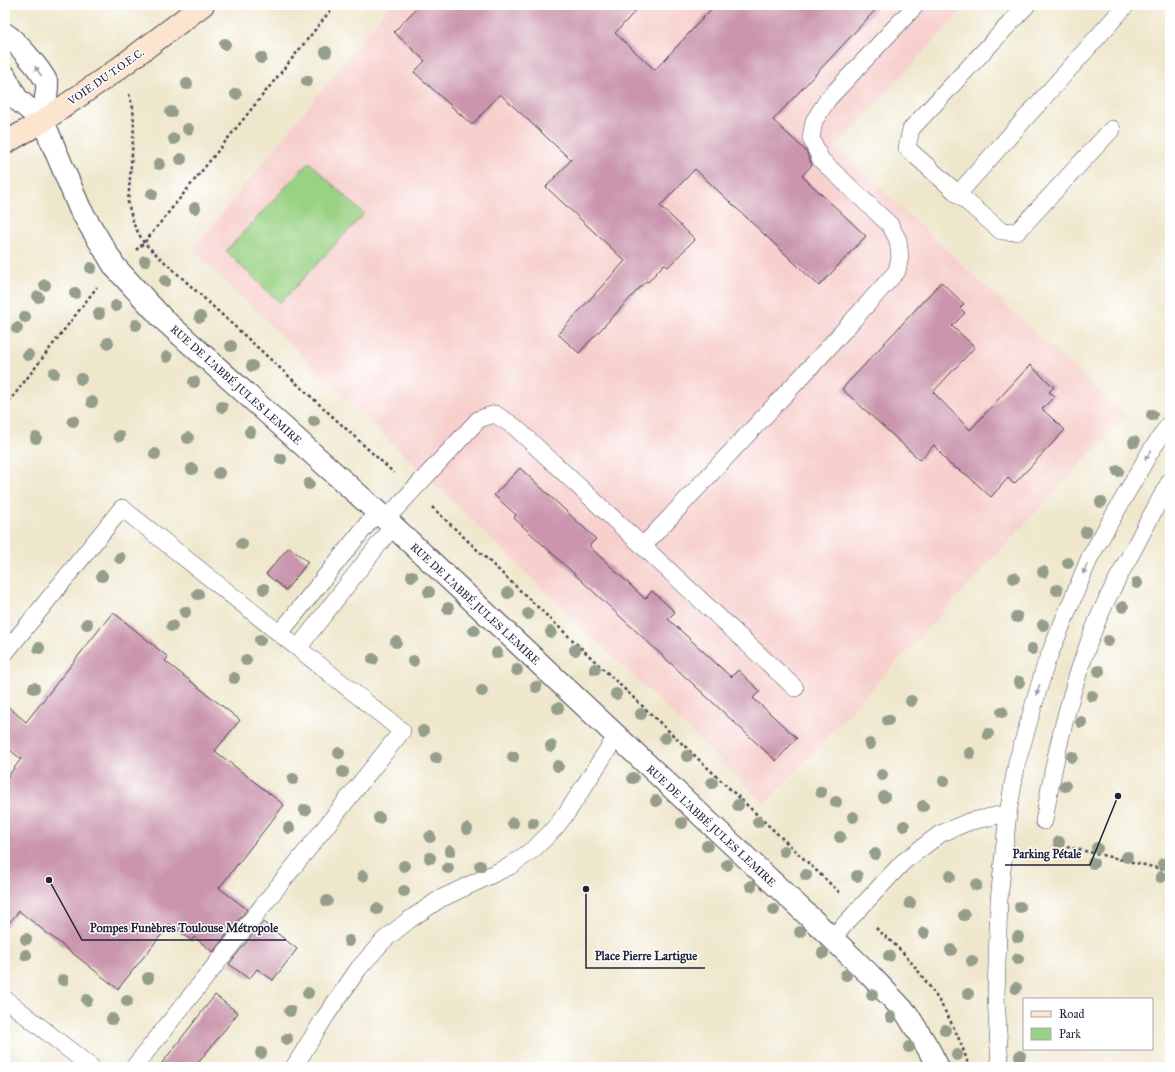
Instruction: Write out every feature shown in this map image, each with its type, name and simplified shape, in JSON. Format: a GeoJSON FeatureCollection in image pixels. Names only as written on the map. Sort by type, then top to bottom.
{"type":"FeatureCollection","features":[{"type":"Feature","properties":{"kind":"street","name":"VOIE DU T.O.E.C."},"geometry":{"type":"LineString","coordinates":[[5,143],[43,121],[115,71],[203,5]]}},
{"type":"Feature","properties":{"kind":"street"},"geometry":{"type":"LineString","coordinates":[[5,34],[12,38],[34,63],[47,84],[43,121]]}},
{"type":"Feature","properties":{"kind":"street"},"geometry":{"type":"LineString","coordinates":[[5,76],[17,99],[43,121]]}},
{"type":"Feature","properties":{"kind":"street","name":"RUE DE L'ABBÉ JULES LEMIRE"},"geometry":{"type":"LineString","coordinates":[[43,121],[80,209],[115,267],[163,319],[385,519],[832,938],[907,1014],[938,1067]]}},
{"type":"Feature","properties":{"kind":"lane"},"geometry":{"type":"LineString","coordinates":[[643,546],[819,358],[897,271],[900,257],[898,240],[890,225],[821,160],[811,138],[814,121],[828,99],[916,5]]}},
{"type":"Feature","properties":{"kind":"lane"},"geometry":{"type":"LineString","coordinates":[[1028,5],[911,129],[907,148],[1001,230],[1017,232],[1112,129]]}},
{"type":"Feature","properties":{"kind":"lane"},"geometry":{"type":"LineString","coordinates":[[958,194],[1126,5]]}},
{"type":"Feature","properties":{"kind":"lane"},"geometry":{"type":"LineString","coordinates":[[280,633],[412,489],[479,419],[495,414],[515,427],[795,688]]}},
{"type":"Feature","properties":{"kind":"lane"},"geometry":{"type":"LineString","coordinates":[[1000,1067],[996,996],[997,946],[1000,893],[1008,813],[1017,762],[1046,663],[1090,557],[1150,452],[1170,423]]}},
{"type":"Feature","properties":{"kind":"lane"},"geometry":{"type":"LineString","coordinates":[[1044,821],[1053,764],[1079,669],[1096,624],[1123,566],[1170,481]]}},
{"type":"Feature","properties":{"kind":"lane"},"geometry":{"type":"LineString","coordinates":[[5,653],[122,508],[402,731],[134,1067]]}},
{"type":"Feature","properties":{"kind":"lane"},"geometry":{"type":"LineString","coordinates":[[298,648],[385,519]]}},
{"type":"Feature","properties":{"kind":"lane"},"geometry":{"type":"LineString","coordinates":[[294,1067],[325,1017],[359,968],[384,940],[409,920],[440,899],[510,866],[535,848],[555,828],[568,811],[616,737]]}},
{"type":"Feature","properties":{"kind":"lane"},"geometry":{"type":"LineString","coordinates":[[832,938],[903,862],[940,834],[968,822],[1008,813]]}},
{"type":"Feature","properties":{"kind":"lane"},"geometry":{"type":"LineString","coordinates":[[5,999],[91,1067]]}},
{"type":"Feature","properties":{"kind":"path"},"geometry":{"type":"LineString","coordinates":[[144,244],[335,5]]}},
{"type":"Feature","properties":{"kind":"path"},"geometry":{"type":"LineString","coordinates":[[128,91],[133,108],[134,127],[128,203],[134,225],[144,244],[412,489],[905,955],[929,986],[951,1021],[966,1055],[969,1067]]}},
{"type":"Feature","properties":{"kind":"path"},"geometry":{"type":"LineString","coordinates":[[5,407],[100,284]]}},
{"type":"Feature","properties":{"kind":"path"},"geometry":{"type":"LineString","coordinates":[[1050,843],[1170,871]]}},
{"type":"Feature","properties":{"kind":"shaded area"},"geometry":{"type":"Polygon","coordinates":[[[390,5],[967,5],[836,147],[1125,416],[765,804],[193,250],[390,5]]]}},
{"type":"Feature","properties":{"kind":"green space"},"geometry":{"type":"Polygon","coordinates":[[[309,162],[364,214],[280,303],[226,251],[309,162]]]}},
{"type":"Feature","properties":{"kind":"building"},"geometry":{"type":"Polygon","coordinates":[[[419,5],[641,5],[615,33],[655,70],[715,5],[880,5],[773,120],[806,151],[812,165],[802,176],[866,236],[819,286],[695,169],[660,206],[695,239],[668,267],[664,264],[648,282],[646,281],[579,353],[558,334],[625,261],[546,187],[571,160],[500,94],[472,125],[414,72],[425,61],[394,32],[419,5]]]}},
{"type":"Feature","properties":{"kind":"building"},"geometry":{"type":"Polygon","coordinates":[[[941,282],[964,304],[960,308],[965,313],[952,326],[975,347],[933,392],[970,430],[1030,365],[1054,387],[1049,392],[1055,396],[1042,409],[1065,430],[1014,484],[1008,478],[991,497],[967,475],[949,464],[934,445],[920,460],[842,389],[941,282]]]}},
{"type":"Feature","properties":{"kind":"building"},"geometry":{"type":"Polygon","coordinates":[[[520,468],[596,539],[589,546],[645,599],[652,591],[675,612],[668,619],[731,677],[738,670],[760,691],[753,698],[797,738],[776,761],[514,518],[516,515],[494,495],[520,468]]]}},
{"type":"Feature","properties":{"kind":"building"},"geometry":{"type":"Polygon","coordinates":[[[289,547],[308,562],[286,590],[266,574],[289,547]]]}},
{"type":"Feature","properties":{"kind":"building"},"geometry":{"type":"Polygon","coordinates":[[[113,612],[168,657],[165,661],[240,720],[215,751],[284,805],[219,888],[247,909],[213,952],[194,937],[192,941],[170,924],[118,989],[19,911],[5,928],[5,780],[21,759],[5,746],[5,704],[26,722],[113,612]]]}},
{"type":"Feature","properties":{"kind":"building"},"geometry":{"type":"Polygon","coordinates":[[[263,922],[297,949],[273,980],[257,969],[249,979],[229,964],[263,922]]]}},
{"type":"Feature","properties":{"kind":"building"},"geometry":{"type":"Polygon","coordinates":[[[215,995],[238,1013],[195,1067],[159,1067],[215,995]]]}},
{"type":"Feature","properties":{"kind":"place","name":"Parking Pétale"},"geometry":{"type":"Point","coordinates":[1118,796]}},
{"type":"Feature","properties":{"kind":"place","name":"Pompes Funèbres Toulouse Métropole"},"geometry":{"type":"Point","coordinates":[49,880]}},
{"type":"Feature","properties":{"kind":"place","name":"Place Pierre Lartigue"},"geometry":{"type":"Point","coordinates":[586,889]}}]}
